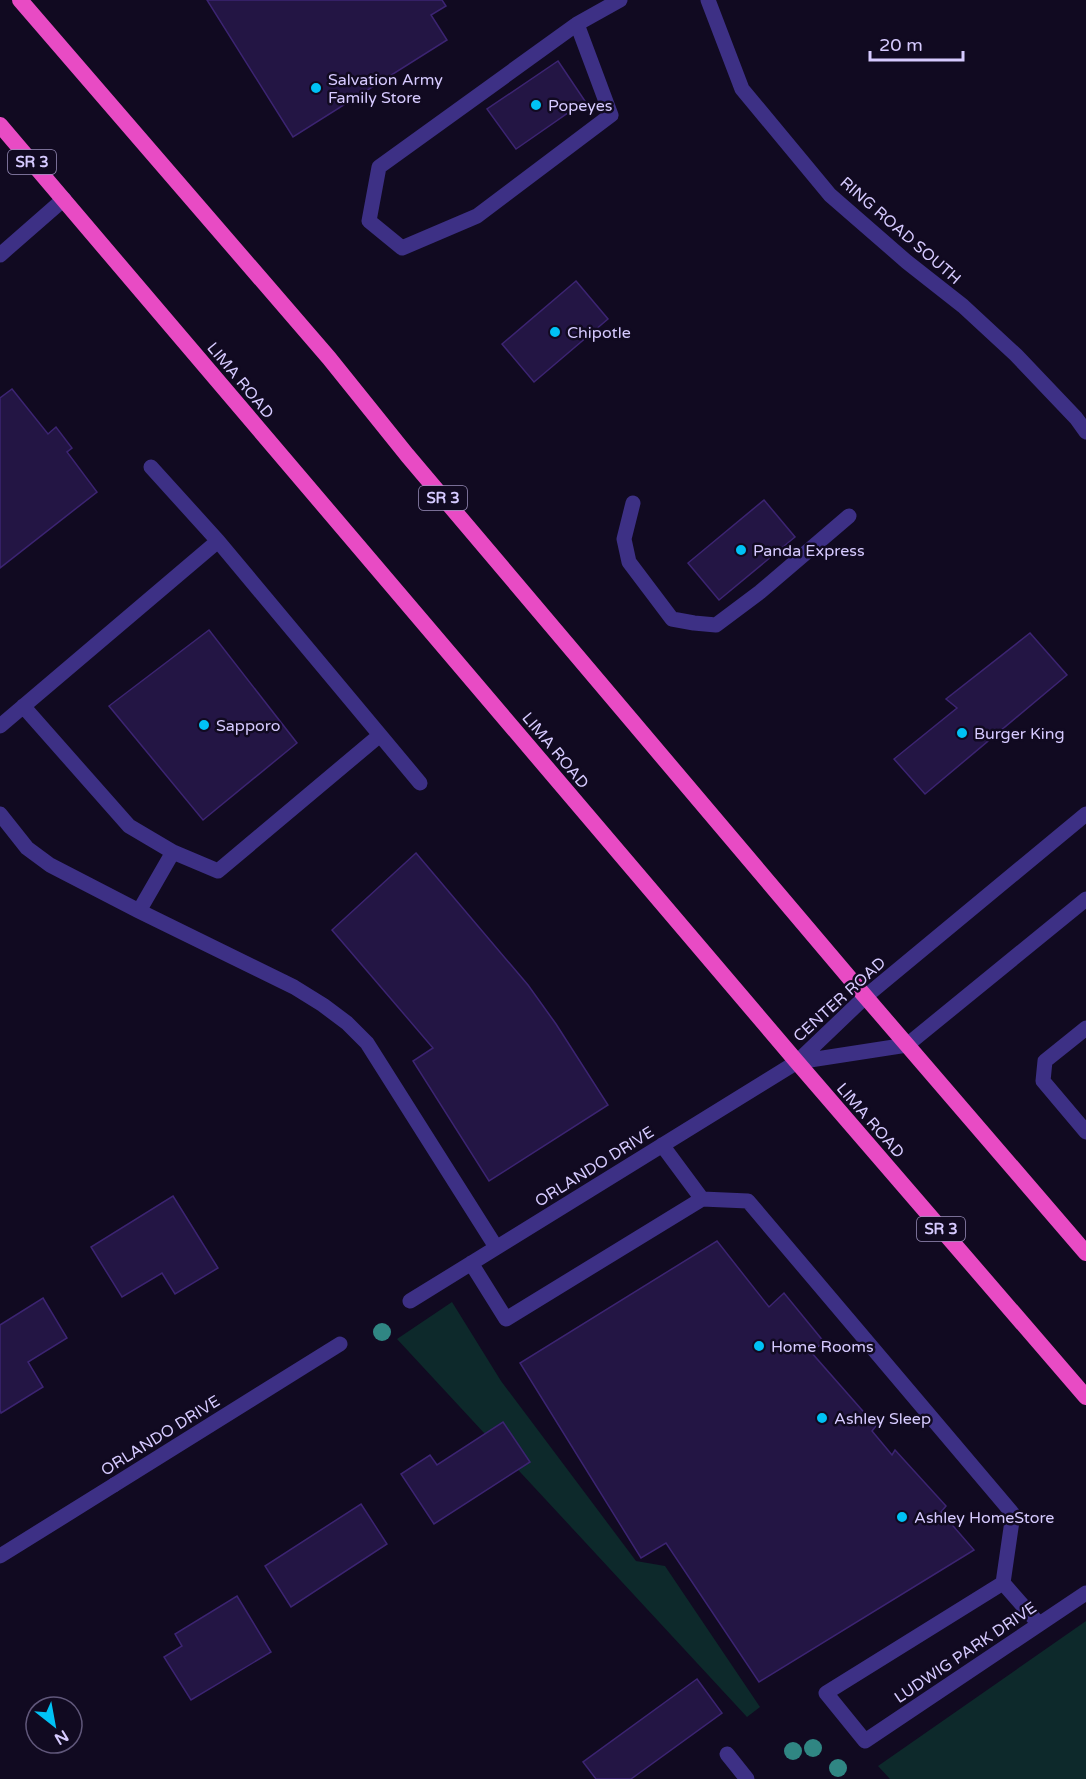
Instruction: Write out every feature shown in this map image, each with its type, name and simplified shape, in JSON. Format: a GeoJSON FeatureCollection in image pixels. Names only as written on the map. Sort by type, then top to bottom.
{"type":"FeatureCollection","features":[{"type":"Feature","properties":{"kind":"highway","name":"SR 3"},"geometry":{"type":"LineString","coordinates":[[20,0],[329,358],[407,455],[865,997],[1086,1253]]}},
{"type":"Feature","properties":{"kind":"highway","name":"LIMA ROAD"},"geometry":{"type":"LineString","coordinates":[[0,125],[797,1062],[1086,1397]]}},
{"type":"Feature","properties":{"kind":"street"},"geometry":{"type":"LineString","coordinates":[[577,24],[611,116],[477,216],[402,248],[369,221],[379,167],[577,24],[620,0]]}},
{"type":"Feature","properties":{"kind":"street","name":"RING ROAD SOUTH"},"geometry":{"type":"LineString","coordinates":[[708,0],[742,89],[830,195],[907,262],[963,306],[1016,355],[1076,418],[1086,432]]}},
{"type":"Feature","properties":{"kind":"street"},"geometry":{"type":"LineString","coordinates":[[0,255],[64,199]]}},
{"type":"Feature","properties":{"kind":"street"},"geometry":{"type":"LineString","coordinates":[[151,467],[218,541],[420,783]]}},
{"type":"Feature","properties":{"kind":"street"},"geometry":{"type":"LineString","coordinates":[[633,503],[624,539],[629,562],[672,619],[694,624],[716,625],[760,592],[849,516]]}},
{"type":"Feature","properties":{"kind":"street"},"geometry":{"type":"LineString","coordinates":[[0,726],[218,541]]}},
{"type":"Feature","properties":{"kind":"street"},"geometry":{"type":"LineString","coordinates":[[23,706],[129,826],[173,852],[218,871],[380,735]]}},
{"type":"Feature","properties":{"kind":"street"},"geometry":{"type":"LineString","coordinates":[[0,814],[27,848],[50,865],[294,987],[347,1023],[367,1042],[496,1247]]}},
{"type":"Feature","properties":{"kind":"street","name":"CENTER ROAD"},"geometry":{"type":"LineString","coordinates":[[797,1062],[865,997],[1086,814]]}},
{"type":"Feature","properties":{"kind":"street"},"geometry":{"type":"LineString","coordinates":[[139,911],[173,852]]}},
{"type":"Feature","properties":{"kind":"street"},"geometry":{"type":"LineString","coordinates":[[907,1045],[1086,899]]}},
{"type":"Feature","properties":{"kind":"street"},"geometry":{"type":"LineString","coordinates":[[1086,1028],[1045,1061],[1043,1081],[1086,1131]]}},
{"type":"Feature","properties":{"kind":"street","name":"CENTER ROAD"},"geometry":{"type":"LineString","coordinates":[[797,1062],[907,1045]]}},
{"type":"Feature","properties":{"kind":"street","name":"ORLANDO DRIVE"},"geometry":{"type":"LineString","coordinates":[[410,1301],[797,1062]]}},
{"type":"Feature","properties":{"kind":"street"},"geometry":{"type":"LineString","coordinates":[[663,1145],[702,1199]]}},
{"type":"Feature","properties":{"kind":"street"},"geometry":{"type":"LineString","coordinates":[[471,1263],[506,1319],[702,1199],[748,1201],[1013,1514],[1003,1583],[1039,1624]]}},
{"type":"Feature","properties":{"kind":"street","name":"ORLANDO DRIVE"},"geometry":{"type":"LineString","coordinates":[[0,1556],[340,1344]]}},
{"type":"Feature","properties":{"kind":"street","name":"LUDWIG PARK DRIVE"},"geometry":{"type":"LineString","coordinates":[[1003,1583],[825,1693],[865,1741],[1086,1593]]}},
{"type":"Feature","properties":{"kind":"street"},"geometry":{"type":"LineString","coordinates":[[727,1754],[747,1779]]}},
{"type":"Feature","properties":{"kind":"green space"},"geometry":{"type":"Polygon","coordinates":[[[452,1302],[501,1381],[636,1561],[665,1566],[760,1707],[747,1717],[397,1339],[452,1302]]]}},
{"type":"Feature","properties":{"kind":"green space"},"geometry":{"type":"Polygon","coordinates":[[[1086,1621],[1086,1779],[890,1779],[878,1766],[1086,1621]]]}},
{"type":"Feature","properties":{"kind":"building","name":"Salvation Army Family Store"},"geometry":{"type":"Polygon","coordinates":[[[207,0],[442,0],[446,6],[431,15],[447,40],[293,137],[207,0]]]}},
{"type":"Feature","properties":{"kind":"building","name":"Popeyes"},"geometry":{"type":"Polygon","coordinates":[[[558,61],[585,101],[516,149],[487,109],[558,61]]]}},
{"type":"Feature","properties":{"kind":"building","name":"Chipotle"},"geometry":{"type":"Polygon","coordinates":[[[576,281],[608,319],[534,382],[502,344],[576,281]]]}},
{"type":"Feature","properties":{"kind":"building"},"geometry":{"type":"Polygon","coordinates":[[[12,389],[48,434],[56,427],[72,448],[67,452],[97,492],[0,568],[0,398],[12,389]]]}},
{"type":"Feature","properties":{"kind":"building","name":"Panda Express"},"geometry":{"type":"Polygon","coordinates":[[[764,500],[795,537],[719,600],[688,563],[764,500]]]}},
{"type":"Feature","properties":{"kind":"building","name":"Sapporo"},"geometry":{"type":"Polygon","coordinates":[[[209,630],[297,743],[203,820],[109,706],[209,630]]]}},
{"type":"Feature","properties":{"kind":"building","name":"Burger King"},"geometry":{"type":"Polygon","coordinates":[[[1030,633],[1067,675],[925,794],[894,759],[957,708],[946,699],[1030,633]]]}},
{"type":"Feature","properties":{"kind":"building"},"geometry":{"type":"Polygon","coordinates":[[[416,853],[528,985],[608,1105],[489,1181],[413,1061],[433,1048],[332,930],[416,853]]]}},
{"type":"Feature","properties":{"kind":"building"},"geometry":{"type":"Polygon","coordinates":[[[173,1196],[218,1268],[175,1294],[162,1273],[122,1297],[91,1247],[173,1196]]]}},
{"type":"Feature","properties":{"kind":"building"},"geometry":{"type":"Polygon","coordinates":[[[717,1241],[769,1307],[784,1293],[824,1342],[811,1352],[876,1426],[872,1431],[892,1455],[895,1450],[946,1506],[941,1512],[974,1550],[759,1682],[666,1543],[641,1558],[520,1363],[717,1241]]]}},
{"type":"Feature","properties":{"kind":"building"},"geometry":{"type":"Polygon","coordinates":[[[43,1298],[67,1338],[28,1362],[43,1387],[1,1413],[0,1325],[43,1298]]]}},
{"type":"Feature","properties":{"kind":"building"},"geometry":{"type":"Polygon","coordinates":[[[503,1422],[530,1462],[434,1524],[401,1474],[430,1455],[437,1465],[503,1422]]]}},
{"type":"Feature","properties":{"kind":"building"},"geometry":{"type":"Polygon","coordinates":[[[361,1504],[387,1544],[291,1607],[265,1566],[361,1504]]]}},
{"type":"Feature","properties":{"kind":"building"},"geometry":{"type":"Polygon","coordinates":[[[237,1596],[271,1652],[191,1700],[164,1657],[182,1646],[175,1634],[237,1596]]]}},
{"type":"Feature","properties":{"kind":"building"},"geometry":{"type":"Polygon","coordinates":[[[697,1679],[722,1713],[631,1779],[596,1779],[583,1762],[697,1679]]]}},
{"type":"Feature","properties":{"kind":"place","name":"Salvation Army Family Store"},"geometry":{"type":"Point","coordinates":[316,88]}},
{"type":"Feature","properties":{"kind":"place","name":"Popeyes"},"geometry":{"type":"Point","coordinates":[536,105]}},
{"type":"Feature","properties":{"kind":"place","name":"Chipotle"},"geometry":{"type":"Point","coordinates":[555,332]}},
{"type":"Feature","properties":{"kind":"place","name":"Panda Express"},"geometry":{"type":"Point","coordinates":[741,550]}},
{"type":"Feature","properties":{"kind":"place","name":"Sapporo"},"geometry":{"type":"Point","coordinates":[204,725]}},
{"type":"Feature","properties":{"kind":"place","name":"Burger King"},"geometry":{"type":"Point","coordinates":[962,733]}},
{"type":"Feature","properties":{"kind":"place","name":"Home Rooms"},"geometry":{"type":"Point","coordinates":[759,1346]}},
{"type":"Feature","properties":{"kind":"place","name":"Ashley Sleep"},"geometry":{"type":"Point","coordinates":[822,1418]}},
{"type":"Feature","properties":{"kind":"place","name":"Ashley HomeStore"},"geometry":{"type":"Point","coordinates":[902,1517]}}]}
